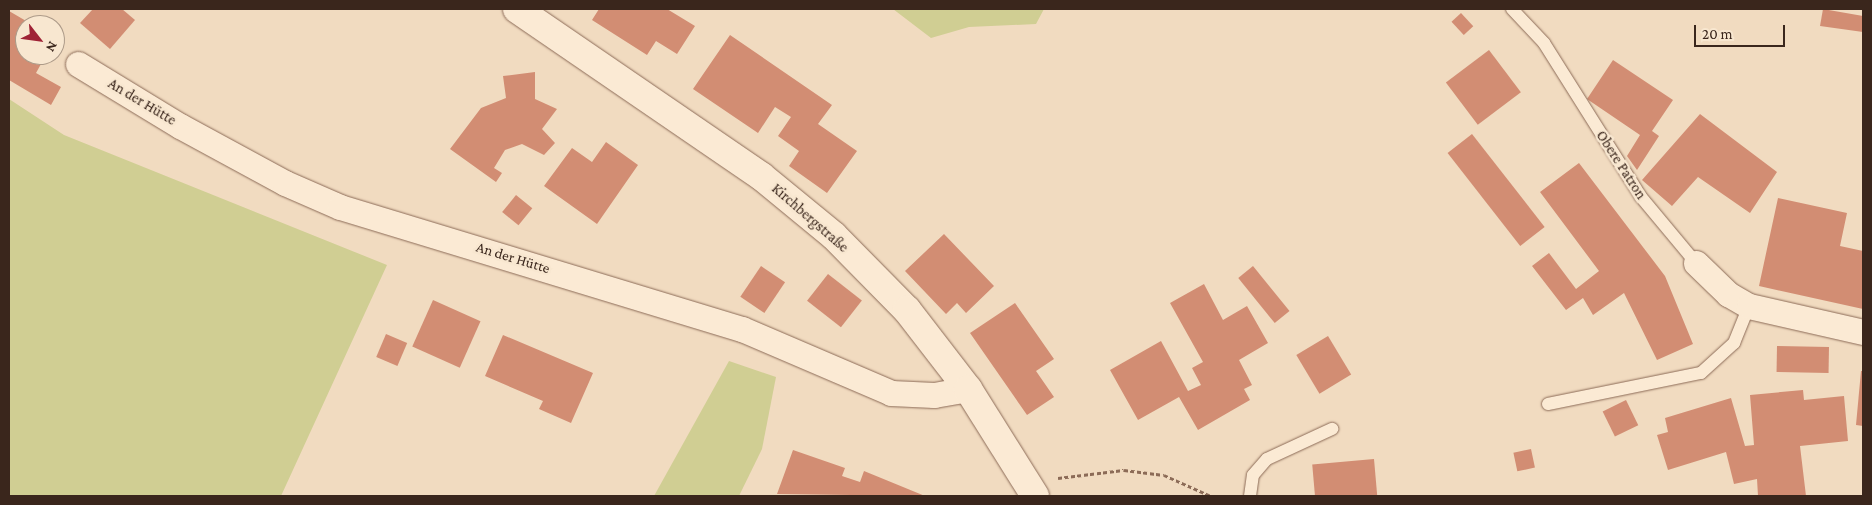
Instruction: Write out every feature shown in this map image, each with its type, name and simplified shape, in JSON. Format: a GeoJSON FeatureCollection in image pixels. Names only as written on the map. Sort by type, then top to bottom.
{"type":"FeatureCollection","features":[{"type":"Feature","properties":{"kind":"street","name":"Kirchbergstraße"},"geometry":{"type":"LineString","coordinates":[[517,9],[760,176],[834,236],[907,310],[968,388],[1032,492]]}},
{"type":"Feature","properties":{"kind":"street","name":"An der Hütte"},"geometry":{"type":"LineString","coordinates":[[78,64],[188,130],[340,207],[742,329],[891,392],[934,395],[968,388]]}},
{"type":"Feature","properties":{"kind":"street","name":"Obere Patron"},"geometry":{"type":"LineString","coordinates":[[1696,263],[1728,294],[1749,306],[1863,332]]}},
{"type":"Feature","properties":{"kind":"lane","name":"Obere Patron"},"geometry":{"type":"LineString","coordinates":[[1512,9],[1544,43],[1641,197],[1696,263]]}},
{"type":"Feature","properties":{"kind":"lane"},"geometry":{"type":"LineString","coordinates":[[1548,404],[1701,373],[1734,343],[1749,306]]}},
{"type":"Feature","properties":{"kind":"lane"},"geometry":{"type":"LineString","coordinates":[[1250,496],[1253,475],[1267,459],[1332,429]]}},
{"type":"Feature","properties":{"kind":"path"},"geometry":{"type":"LineString","coordinates":[[1032,492],[1056,478],[1124,470],[1164,475],[1211,496]]}},
{"type":"Feature","properties":{"kind":"shaded area"},"geometry":{"type":"Polygon","coordinates":[[[893,9],[1044,9],[1036,24],[969,27],[931,38],[893,9]]]}},
{"type":"Feature","properties":{"kind":"shaded area"},"geometry":{"type":"Polygon","coordinates":[[[9,99],[64,135],[387,265],[281,496],[9,496],[9,99]]]}},
{"type":"Feature","properties":{"kind":"shaded area"},"geometry":{"type":"Polygon","coordinates":[[[729,361],[776,377],[762,449],[739,496],[654,496],[729,361]]]}},
{"type":"Feature","properties":{"kind":"building"},"geometry":{"type":"Polygon","coordinates":[[[93,9],[122,9],[135,20],[110,49],[80,23],[93,9]]]}},
{"type":"Feature","properties":{"kind":"building"},"geometry":{"type":"Polygon","coordinates":[[[599,9],[667,9],[695,26],[677,54],[656,41],[647,55],[592,20],[599,9]]]}},
{"type":"Feature","properties":{"kind":"building"},"geometry":{"type":"Polygon","coordinates":[[[1823,9],[1863,16],[1863,32],[1820,26],[1823,9]]]}},
{"type":"Feature","properties":{"kind":"building"},"geometry":{"type":"Polygon","coordinates":[[[9,11],[16,15],[15,65],[40,65],[36,73],[61,87],[51,105],[9,80],[9,11]]]}},
{"type":"Feature","properties":{"kind":"building"},"geometry":{"type":"Polygon","coordinates":[[[1461,13],[1473,26],[1464,35],[1451,22],[1461,13]]]}},
{"type":"Feature","properties":{"kind":"building"},"geometry":{"type":"Polygon","coordinates":[[[730,35],[832,105],[818,124],[857,151],[827,193],[789,166],[799,151],[778,136],[791,117],[775,107],[758,133],[693,89],[730,35]]]}},
{"type":"Feature","properties":{"kind":"building"},"geometry":{"type":"Polygon","coordinates":[[[1489,50],[1521,92],[1478,125],[1446,82],[1489,50]]]}},
{"type":"Feature","properties":{"kind":"building"},"geometry":{"type":"Polygon","coordinates":[[[1613,60],[1673,100],[1652,131],[1659,136],[1637,170],[1627,156],[1640,135],[1587,99],[1613,60]]]}},
{"type":"Feature","properties":{"kind":"building"},"geometry":{"type":"Polygon","coordinates":[[[535,72],[535,99],[557,109],[542,129],[555,143],[544,155],[522,144],[505,150],[494,168],[502,173],[496,182],[450,149],[481,108],[506,98],[503,76],[535,72]]]}},
{"type":"Feature","properties":{"kind":"building"},"geometry":{"type":"Polygon","coordinates":[[[1700,114],[1777,172],[1750,213],[1698,177],[1672,206],[1642,180],[1700,114]]]}},
{"type":"Feature","properties":{"kind":"building"},"geometry":{"type":"Polygon","coordinates":[[[1472,134],[1545,227],[1520,246],[1448,153],[1472,134]]]}},
{"type":"Feature","properties":{"kind":"building"},"geometry":{"type":"Polygon","coordinates":[[[606,142],[638,165],[597,224],[544,186],[572,148],[592,162],[606,142]]]}},
{"type":"Feature","properties":{"kind":"building"},"geometry":{"type":"Polygon","coordinates":[[[1579,163],[1665,276],[1693,344],[1657,360],[1624,293],[1593,315],[1583,298],[1566,310],[1532,266],[1549,253],[1576,289],[1599,271],[1540,192],[1579,163]]]}},
{"type":"Feature","properties":{"kind":"building"},"geometry":{"type":"Polygon","coordinates":[[[516,195],[532,208],[518,225],[502,212],[516,195]]]}},
{"type":"Feature","properties":{"kind":"building"},"geometry":{"type":"Polygon","coordinates":[[[1778,198],[1847,213],[1840,246],[1863,251],[1863,309],[1759,286],[1778,198]]]}},
{"type":"Feature","properties":{"kind":"building"},"geometry":{"type":"Polygon","coordinates":[[[944,234],[994,286],[966,313],[957,303],[946,314],[905,271],[944,234]]]}},
{"type":"Feature","properties":{"kind":"building"},"geometry":{"type":"Polygon","coordinates":[[[761,266],[785,282],[764,313],[740,297],[761,266]]]}},
{"type":"Feature","properties":{"kind":"building"},"geometry":{"type":"Polygon","coordinates":[[[1253,266],[1290,311],[1275,323],[1238,278],[1253,266]]]}},
{"type":"Feature","properties":{"kind":"building"},"geometry":{"type":"Polygon","coordinates":[[[828,274],[862,300],[841,327],[807,301],[828,274]]]}},
{"type":"Feature","properties":{"kind":"building"},"geometry":{"type":"Polygon","coordinates":[[[1204,284],[1223,320],[1247,306],[1268,343],[1239,360],[1252,385],[1244,389],[1250,400],[1198,430],[1179,397],[1138,420],[1110,370],[1161,341],[1188,391],[1201,385],[1192,368],[1203,362],[1170,303],[1204,284]]]}},
{"type":"Feature","properties":{"kind":"building"},"geometry":{"type":"Polygon","coordinates":[[[433,300],[481,321],[460,368],[412,347],[433,300]]]}},
{"type":"Feature","properties":{"kind":"building"},"geometry":{"type":"Polygon","coordinates":[[[1015,303],[1054,359],[1036,371],[1054,397],[1027,415],[970,333],[1015,303]]]}},
{"type":"Feature","properties":{"kind":"building"},"geometry":{"type":"Polygon","coordinates":[[[386,334],[407,343],[397,366],[376,357],[386,334]]]}},
{"type":"Feature","properties":{"kind":"building"},"geometry":{"type":"Polygon","coordinates":[[[503,335],[593,373],[571,423],[539,409],[543,401],[485,376],[503,335]]]}},
{"type":"Feature","properties":{"kind":"building"},"geometry":{"type":"Polygon","coordinates":[[[1328,336],[1351,375],[1319,394],[1296,355],[1328,336]]]}},
{"type":"Feature","properties":{"kind":"building"},"geometry":{"type":"Polygon","coordinates":[[[1777,346],[1829,347],[1829,373],[1777,372],[1777,346]]]}},
{"type":"Feature","properties":{"kind":"building"},"geometry":{"type":"Polygon","coordinates":[[[1861,371],[1863,371],[1863,426],[1856,425],[1861,371]]]}},
{"type":"Feature","properties":{"kind":"building"},"geometry":{"type":"Polygon","coordinates":[[[1803,390],[1804,400],[1844,396],[1848,441],[1800,446],[1806,496],[1758,496],[1757,479],[1734,484],[1726,452],[1668,470],[1657,435],[1668,432],[1665,418],[1731,398],[1745,446],[1754,445],[1750,395],[1803,390]]]}},
{"type":"Feature","properties":{"kind":"building"},"geometry":{"type":"Polygon","coordinates":[[[1626,400],[1638,425],[1615,437],[1603,411],[1626,400]]]}},
{"type":"Feature","properties":{"kind":"building"},"geometry":{"type":"Polygon","coordinates":[[[1531,449],[1535,468],[1517,471],[1513,453],[1531,449]]]}},
{"type":"Feature","properties":{"kind":"building"},"geometry":{"type":"Polygon","coordinates":[[[793,450],[845,468],[842,476],[860,482],[864,471],[925,496],[777,494],[793,450]]]}},
{"type":"Feature","properties":{"kind":"building"},"geometry":{"type":"Polygon","coordinates":[[[1374,459],[1377,496],[1315,496],[1312,464],[1374,459]]]}}]}
